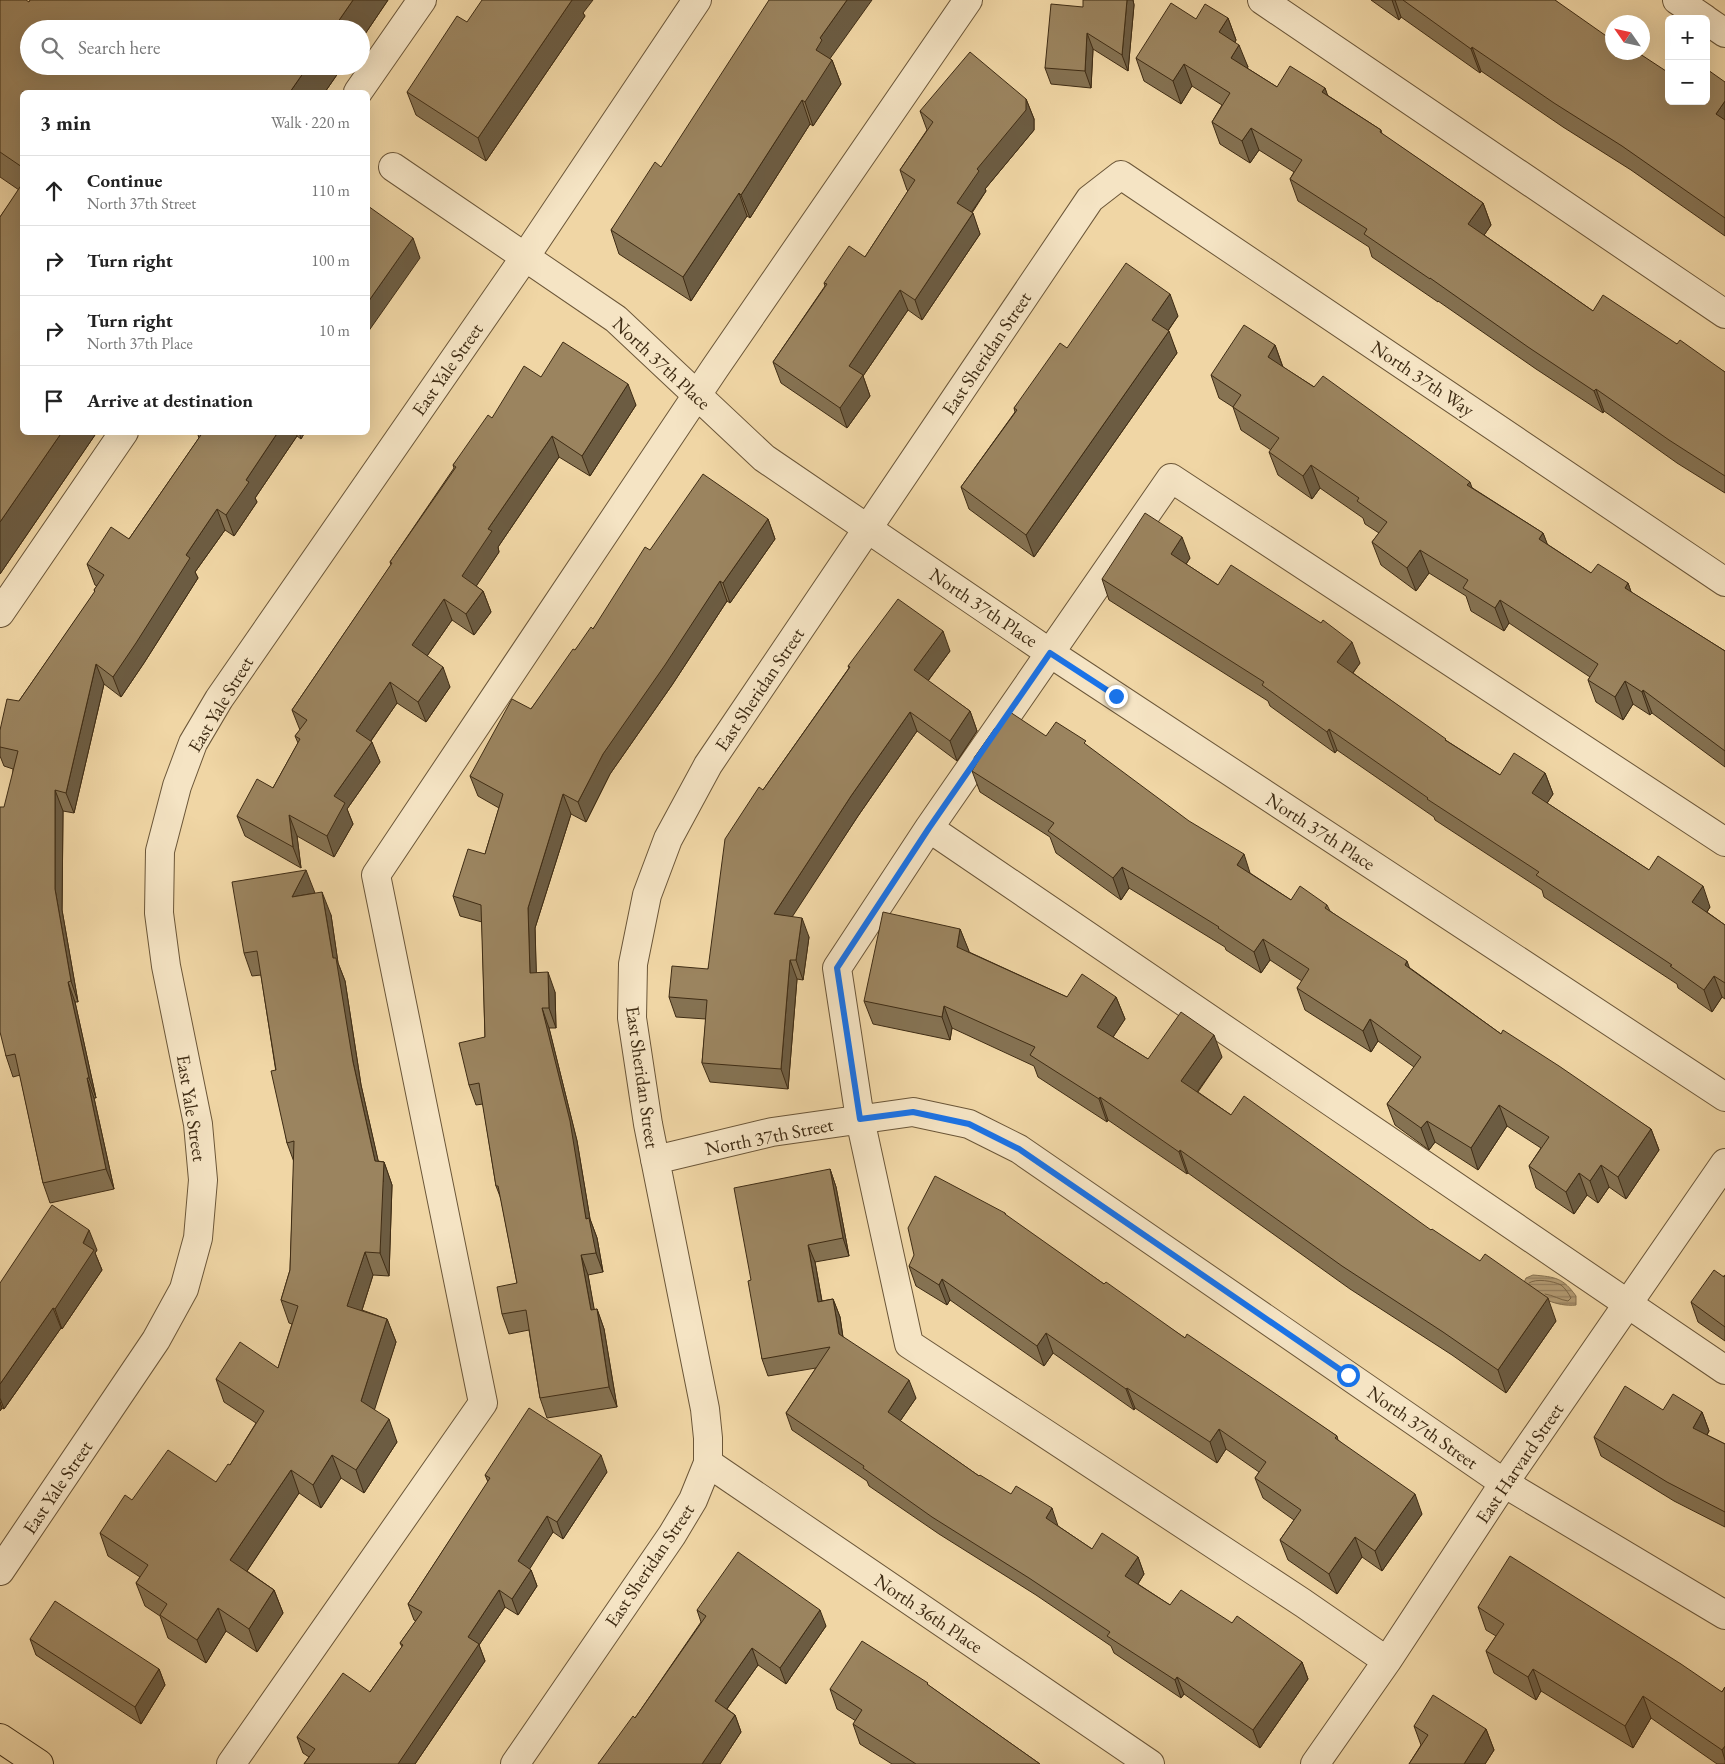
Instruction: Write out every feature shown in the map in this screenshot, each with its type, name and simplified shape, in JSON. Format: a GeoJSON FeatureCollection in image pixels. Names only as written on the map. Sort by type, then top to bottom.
{"type":"FeatureCollection","features":[{"type":"Feature","properties":{"kind":"main road"},"geometry":{"type":"LineString","coordinates":[[0,1738],[38,1764]]}},
{"type":"Feature","properties":{"kind":"street"},"geometry":{"type":"LineString","coordinates":[[370,75],[422,0]]}},
{"type":"Feature","properties":{"kind":"street","name":"East Yale Street"},"geometry":{"type":"LineString","coordinates":[[0,1571],[156,1340],[184,1290],[198,1238],[203,1180],[198,1124],[166,966],[159,913],[160,850],[177,786],[193,743],[219,699],[525,257],[697,0]]}},
{"type":"Feature","properties":{"kind":"street"},"geometry":{"type":"LineString","coordinates":[[232,1764],[483,1403],[376,875],[696,396],[968,0]]}},
{"type":"Feature","properties":{"kind":"street"},"geometry":{"type":"LineString","coordinates":[[1262,0],[1725,314]]}},
{"type":"Feature","properties":{"kind":"street"},"geometry":{"type":"LineString","coordinates":[[1678,0],[1700,15]]}},
{"type":"Feature","properties":{"kind":"street"},"geometry":{"type":"LineString","coordinates":[[1710,22],[1725,33]]}},
{"type":"Feature","properties":{"kind":"street"},"geometry":{"type":"LineString","coordinates":[[359,90],[370,75]]}},
{"type":"Feature","properties":{"kind":"street","name":"North 37th Place"},"geometry":{"type":"LineString","coordinates":[[394,167],[616,319],[764,458],[1050,653],[1725,1097]]}},
{"type":"Feature","properties":{"kind":"street","name":"East Sheridan Street"},"geometry":{"type":"LineString","coordinates":[[515,1764],[672,1535],[693,1500],[708,1462],[705,1409],[655,1160],[632,1018],[633,964],[647,895],[668,839],[708,765],[1090,199],[1121,175]]}},
{"type":"Feature","properties":{"kind":"street","name":"North 37th Way"},"geometry":{"type":"LineString","coordinates":[[1121,175],[1725,582]]}},
{"type":"Feature","properties":{"kind":"street"},"geometry":{"type":"LineString","coordinates":[[0,613],[122,435]]}},
{"type":"Feature","properties":{"kind":"street"},"geometry":{"type":"LineString","coordinates":[[1387,1661],[1303,1603],[909,1344],[860,1119],[837,968],[929,828],[1171,478],[1725,842]]}},
{"type":"Feature","properties":{"kind":"street"},"geometry":{"type":"LineString","coordinates":[[929,828],[1725,1370]]}},
{"type":"Feature","properties":{"kind":"street","name":"North 37th Street"},"geometry":{"type":"LineString","coordinates":[[655,1160],[772,1132],[913,1112],[969,1124],[1019,1149],[1504,1483],[1725,1615]]}},
{"type":"Feature","properties":{"kind":"street","name":"East Harvard Street"},"geometry":{"type":"LineString","coordinates":[[1315,1764],[1387,1661],[1504,1483],[1725,1163]]}},
{"type":"Feature","properties":{"kind":"street","name":"North 36th Place"},"geometry":{"type":"LineString","coordinates":[[708,1462],[1150,1764]]}},
{"type":"Feature","properties":{"kind":"water"},"geometry":{"type":"Polygon","coordinates":[[[1533,1275],[1553,1278],[1563,1282],[1576,1296],[1576,1305],[1555,1303],[1541,1298],[1522,1287],[1526,1278],[1533,1275]]]}},
{"type":"Feature","properties":{"kind":"building"},"geometry":{"type":"Polygon","coordinates":[[[0,0],[26,0],[29,2],[30,0],[353,0],[339,20],[20,20],[20,75],[302,75],[291,90],[20,90],[20,166],[0,152],[0,0]]]}},
{"type":"Feature","properties":{"kind":"building"},"geometry":{"type":"Polygon","coordinates":[[[482,0],[572,0],[478,138],[407,92],[457,16],[467,22],[482,0]]]}},
{"type":"Feature","properties":{"kind":"building"},"geometry":{"type":"Polygon","coordinates":[[[769,0],[847,0],[820,38],[822,40],[816,50],[832,60],[805,102],[802,100],[741,195],[739,193],[683,277],[611,230],[655,162],[661,167],[769,0]]]}},
{"type":"Feature","properties":{"kind":"building"},"geometry":{"type":"Polygon","coordinates":[[[1083,0],[1127,0],[1122,55],[1087,33],[1085,71],[1045,68],[1051,4],[1083,7],[1083,0]]]}},
{"type":"Feature","properties":{"kind":"building"},"geometry":{"type":"Polygon","coordinates":[[[1403,0],[1555,0],[1605,35],[1605,60],[1649,60],[1665,70],[1665,105],[1710,105],[1710,71],[1725,82],[1725,101],[1716,114],[1725,120],[1725,218],[1622,146],[1554,103],[1472,47],[1471,49],[1403,0]]]}},
{"type":"Feature","properties":{"kind":"building"},"geometry":{"type":"Polygon","coordinates":[[[1171,3],[1196,19],[1205,4],[1228,18],[1219,32],[1239,45],[1231,58],[1277,87],[1290,66],[1325,88],[1322,92],[1381,130],[1380,132],[1483,203],[1468,224],[1593,311],[1603,295],[1677,344],[1680,340],[1725,372],[1725,476],[1596,389],[1594,391],[1528,347],[1364,234],[1367,229],[1290,179],[1302,160],[1251,128],[1242,141],[1212,122],[1230,93],[1184,64],[1173,81],[1136,58],[1171,3]]]}},
{"type":"Feature","properties":{"kind":"building"},"geometry":{"type":"Polygon","coordinates":[[[970,52],[1026,99],[1026,110],[977,169],[979,171],[957,203],[973,213],[915,300],[900,290],[849,366],[863,375],[840,408],[773,362],[827,284],[824,283],[849,246],[865,257],[915,180],[900,170],[933,122],[920,111],[970,52]]]}},
{"type":"Feature","properties":{"kind":"building"},"geometry":{"type":"Polygon","coordinates":[[[20,187],[20,435],[60,435],[0,522],[0,217],[20,187]]]}},
{"type":"Feature","properties":{"kind":"building"},"geometry":{"type":"Polygon","coordinates":[[[370,207],[413,238],[370,299],[370,207]]]}},
{"type":"Feature","properties":{"kind":"building"},"geometry":{"type":"Polygon","coordinates":[[[1126,263],[1170,294],[1152,320],[1169,331],[1026,535],[961,487],[1017,410],[1014,408],[1060,343],[1067,348],[1126,263]]]}},
{"type":"Feature","properties":{"kind":"building"},"geometry":{"type":"Polygon","coordinates":[[[1244,325],[1275,345],[1268,357],[1314,387],[1323,376],[1470,482],[1467,485],[1543,533],[1539,539],[1591,573],[1598,564],[1628,583],[1625,588],[1725,651],[1725,751],[1643,690],[1642,692],[1625,681],[1615,697],[1588,680],[1598,664],[1500,600],[1495,608],[1463,588],[1468,580],[1420,550],[1407,568],[1372,542],[1387,522],[1357,501],[1359,498],[1311,465],[1303,476],[1269,452],[1279,438],[1233,407],[1241,395],[1211,375],[1244,325]]]}},
{"type":"Feature","properties":{"kind":"building"},"geometry":{"type":"Polygon","coordinates":[[[563,342],[628,384],[582,456],[552,436],[488,529],[492,531],[462,576],[483,591],[466,614],[444,599],[412,645],[443,667],[418,702],[390,682],[356,731],[372,742],[334,796],[345,803],[327,836],[289,815],[293,847],[237,816],[257,779],[273,788],[300,739],[295,736],[307,720],[292,710],[392,563],[390,562],[456,467],[453,465],[488,415],[492,418],[524,366],[541,377],[563,342]]]}},
{"type":"Feature","properties":{"kind":"building"},"geometry":{"type":"Polygon","coordinates":[[[201,435],[276,435],[246,480],[249,482],[226,515],[217,509],[186,555],[190,558],[113,677],[96,664],[66,793],[55,790],[55,889],[71,981],[68,982],[106,1169],[43,1183],[15,1054],[6,1056],[0,1032],[0,807],[4,807],[18,751],[0,747],[0,730],[7,699],[19,701],[104,575],[87,564],[111,527],[129,539],[201,435]]]}},
{"type":"Feature","properties":{"kind":"building"},"geometry":{"type":"Polygon","coordinates":[[[703,474],[768,519],[723,583],[720,581],[603,754],[578,802],[563,794],[528,908],[530,973],[548,972],[549,1008],[542,1008],[570,1121],[586,1219],[589,1218],[596,1253],[581,1255],[591,1310],[597,1309],[609,1387],[540,1398],[526,1310],[502,1314],[497,1287],[517,1283],[498,1186],[496,1186],[479,1083],[469,1085],[459,1043],[485,1037],[481,905],[453,896],[468,849],[485,854],[503,794],[470,776],[512,699],[531,709],[573,649],[575,650],[591,627],[593,629],[645,547],[650,550],[703,474]]]}},
{"type":"Feature","properties":{"kind":"building"},"geometry":{"type":"Polygon","coordinates":[[[1145,513],[1182,537],[1171,554],[1218,585],[1231,565],[1321,623],[1323,620],[1352,642],[1337,662],[1445,740],[1500,775],[1514,753],[1545,773],[1532,793],[1649,870],[1658,856],[1703,886],[1692,902],[1725,925],[1725,983],[1714,976],[1704,990],[1670,966],[1672,965],[1536,875],[1539,872],[1427,799],[1329,729],[1327,732],[1262,685],[1264,682],[1102,579],[1145,513]]]}},
{"type":"Feature","properties":{"kind":"building"},"geometry":{"type":"Polygon","coordinates":[[[898,599],[943,631],[914,670],[970,711],[950,741],[910,712],[851,796],[774,914],[802,918],[796,960],[790,960],[781,1069],[702,1063],[707,1000],[669,997],[672,966],[708,969],[725,839],[759,787],[763,790],[850,667],[848,666],[898,599]]]}},
{"type":"Feature","properties":{"kind":"building"},"geometry":{"type":"Polygon","coordinates":[[[1010,712],[1046,736],[1056,722],[1086,741],[1084,743],[1189,821],[1244,854],[1237,865],[1291,900],[1300,886],[1327,905],[1325,908],[1407,961],[1405,965],[1501,1034],[1503,1030],[1651,1129],[1618,1177],[1601,1165],[1590,1181],[1579,1173],[1566,1192],[1529,1166],[1549,1137],[1499,1105],[1471,1148],[1427,1121],[1421,1128],[1387,1104],[1421,1057],[1370,1019],[1363,1031],[1297,988],[1309,969],[1263,939],[1254,952],[1219,927],[1122,867],[1113,878],[1048,831],[1054,823],[972,771],[978,761],[974,758],[995,728],[998,730],[1010,712]]]}},
{"type":"Feature","properties":{"kind":"building"},"geometry":{"type":"Polygon","coordinates":[[[306,870],[292,897],[322,892],[333,958],[336,958],[353,1062],[375,1161],[384,1162],[380,1253],[365,1252],[347,1306],[387,1319],[361,1401],[389,1419],[356,1470],[332,1455],[313,1485],[291,1470],[230,1560],[274,1590],[249,1629],[218,1608],[197,1640],[160,1615],[167,1604],[136,1583],[148,1565],[100,1533],[125,1495],[132,1500],[168,1450],[216,1482],[228,1464],[230,1465],[264,1411],[216,1379],[240,1342],[278,1368],[298,1306],[281,1300],[290,1270],[294,1141],[287,1143],[271,1071],[276,1070],[257,951],[244,953],[232,882],[306,870]]]}},
{"type":"Feature","properties":{"kind":"building"},"geometry":{"type":"Polygon","coordinates":[[[883,912],[960,929],[957,947],[1067,997],[1082,974],[1116,997],[1097,1027],[1148,1059],[1181,1012],[1214,1035],[1181,1081],[1231,1115],[1244,1096],[1431,1230],[1480,1261],[1485,1254],[1548,1298],[1498,1370],[1342,1266],[1180,1150],[1179,1152],[1100,1097],[1099,1099],[1030,1055],[1035,1047],[944,1006],[942,1017],[864,1001],[883,912]]]}},
{"type":"Feature","properties":{"kind":"building"},"geometry":{"type":"Polygon","coordinates":[[[830,1169],[843,1238],[808,1245],[818,1302],[833,1299],[839,1334],[909,1380],[888,1412],[979,1476],[1011,1494],[1016,1486],[1052,1508],[1046,1518],[1092,1549],[1102,1533],[1138,1557],[1125,1576],[1170,1605],[1181,1590],[1232,1623],[1237,1616],[1302,1662],[1253,1730],[1177,1677],[1175,1680],[1107,1636],[1110,1632],[932,1517],[863,1468],[864,1466],[786,1413],[830,1347],[762,1359],[748,1281],[751,1280],[734,1188],[830,1169]]]}},
{"type":"Feature","properties":{"kind":"building"},"geometry":{"type":"Polygon","coordinates":[[[935,1176],[1005,1213],[1104,1284],[1106,1282],[1185,1338],[1187,1334],[1267,1388],[1337,1436],[1335,1438],[1415,1494],[1375,1551],[1355,1537],[1329,1574],[1280,1540],[1301,1510],[1255,1478],[1266,1462],[1219,1429],[1210,1442],[1126,1389],[1046,1333],[1037,1346],[942,1279],[939,1285],[909,1266],[914,1255],[908,1228],[935,1176]]]}},
{"type":"Feature","properties":{"kind":"building"},"geometry":{"type":"Polygon","coordinates":[[[52,1205],[89,1230],[83,1243],[94,1250],[55,1309],[53,1308],[0,1384],[0,1283],[52,1205]]]}},
{"type":"Feature","properties":{"kind":"building"},"geometry":{"type":"Polygon","coordinates":[[[1714,1270],[1724,1277],[1725,1275],[1725,1327],[1691,1302],[1714,1270]]]}},
{"type":"Feature","properties":{"kind":"building"},"geometry":{"type":"Polygon","coordinates":[[[1625,1386],[1663,1410],[1673,1394],[1702,1412],[1693,1428],[1725,1444],[1725,1512],[1667,1482],[1594,1437],[1625,1386]]]}},
{"type":"Feature","properties":{"kind":"building"},"geometry":{"type":"Polygon","coordinates":[[[529,1408],[601,1455],[557,1522],[547,1516],[518,1561],[531,1570],[512,1599],[499,1590],[468,1637],[479,1644],[398,1764],[304,1764],[315,1749],[297,1737],[343,1673],[370,1692],[403,1645],[400,1643],[422,1612],[408,1604],[490,1478],[485,1475],[529,1408]]]}},
{"type":"Feature","properties":{"kind":"building"},"geometry":{"type":"Polygon","coordinates":[[[738,1552],[820,1610],[780,1668],[752,1648],[715,1701],[735,1715],[702,1764],[598,1764],[633,1716],[635,1718],[706,1616],[697,1610],[738,1552]]]}},
{"type":"Feature","properties":{"kind":"building"},"geometry":{"type":"Polygon","coordinates":[[[1510,1556],[1722,1692],[1725,1687],[1725,1746],[1722,1750],[1643,1696],[1625,1726],[1533,1669],[1528,1677],[1486,1651],[1504,1624],[1478,1607],[1510,1556]]]}},
{"type":"Feature","properties":{"kind":"building"},"geometry":{"type":"Polygon","coordinates":[[[55,1601],[159,1669],[135,1707],[30,1639],[55,1601]]]}},
{"type":"Feature","properties":{"kind":"building"},"geometry":{"type":"Polygon","coordinates":[[[862,1641],[928,1683],[1040,1764],[916,1764],[853,1724],[862,1710],[830,1689],[862,1641]]]}},
{"type":"Feature","properties":{"kind":"building"},"geometry":{"type":"Polygon","coordinates":[[[1433,1695],[1486,1729],[1464,1764],[1409,1764],[1428,1735],[1414,1726],[1433,1695]]]}},
{"type":"Feature","properties":{"kind":"route"},"geometry":{"type":"LineString","coordinates":[[1116,696],[1050,653],[929,828],[837,968],[860,1119],[913,1112],[969,1124],[1019,1149],[1348,1375]]}}]}
